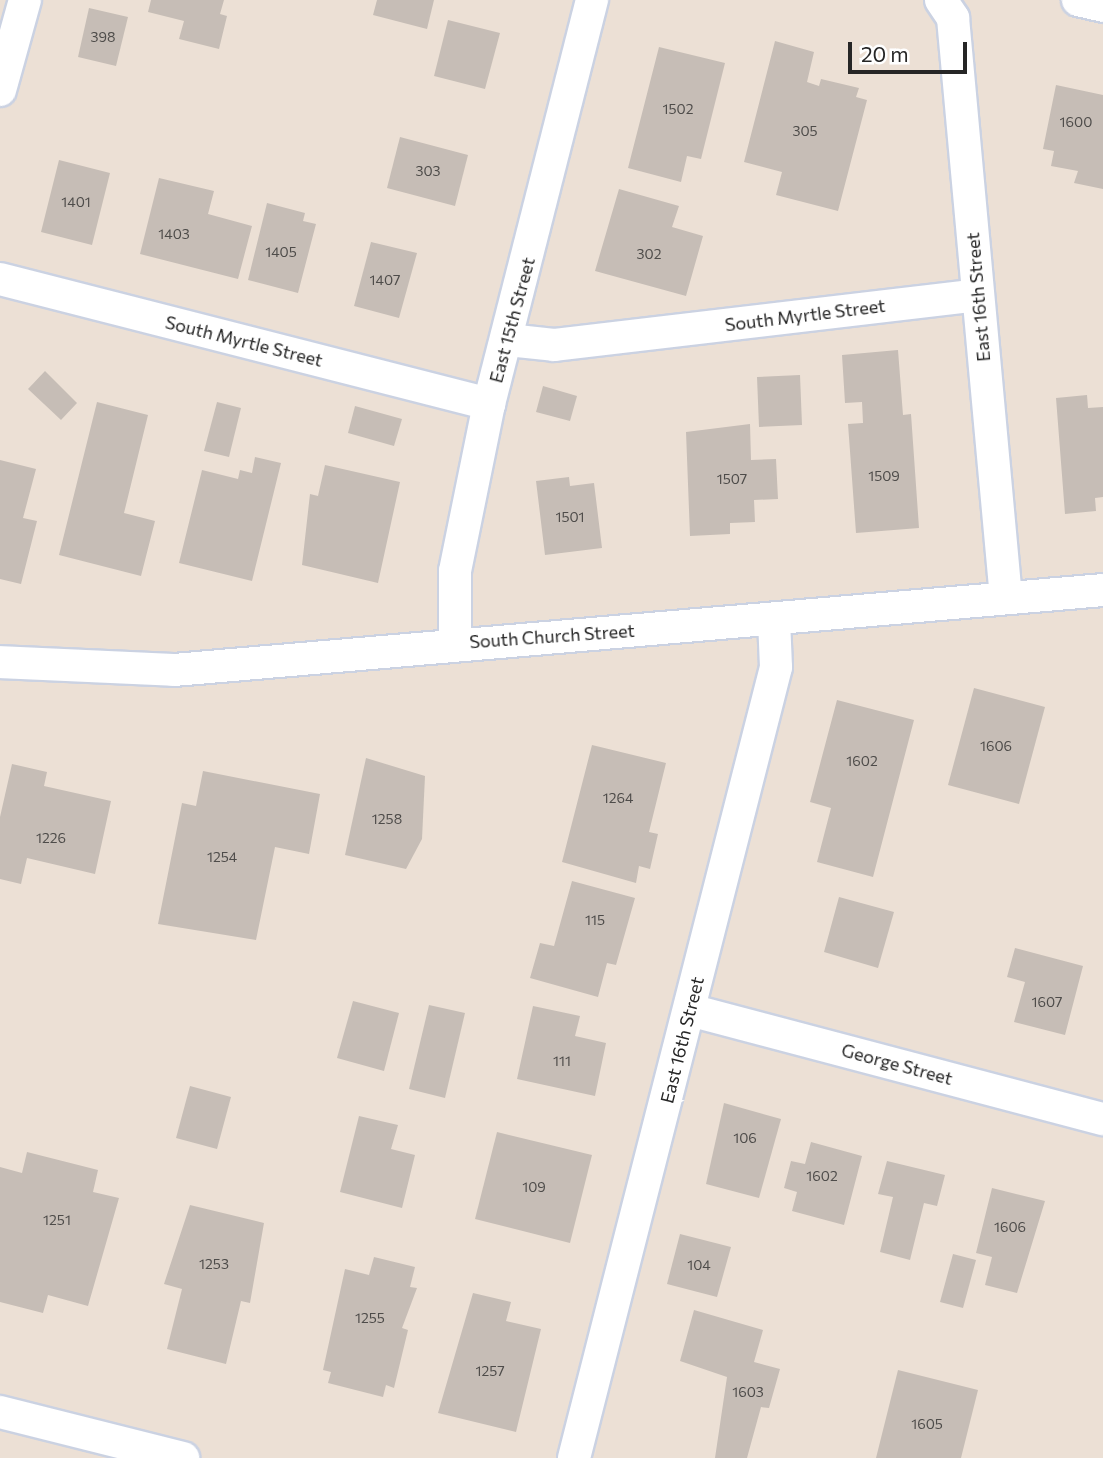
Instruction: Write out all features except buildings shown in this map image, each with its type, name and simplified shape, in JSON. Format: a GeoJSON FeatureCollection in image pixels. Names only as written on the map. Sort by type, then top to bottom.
{"type":"FeatureCollection","features":[{"type":"Feature","properties":{"kind":"street"},"geometry":{"type":"LineString","coordinates":[[0,90],[25,0]]}},
{"type":"Feature","properties":{"kind":"street","name":"East 15th Street"},"geometry":{"type":"LineString","coordinates":[[455,643],[455,571],[489,404],[508,340],[592,0]]}},
{"type":"Feature","properties":{"kind":"street","name":"East 16th Street"},"geometry":{"type":"LineString","coordinates":[[941,0],[953,18],[1006,598]]}},
{"type":"Feature","properties":{"kind":"street"},"geometry":{"type":"LineString","coordinates":[[1079,0],[1103,6]]}},
{"type":"Feature","properties":{"kind":"street","name":"South Myrtle Street"},"geometry":{"type":"LineString","coordinates":[[0,279],[489,404]]}},
{"type":"Feature","properties":{"kind":"street","name":"South Myrtle Street"},"geometry":{"type":"LineString","coordinates":[[508,340],[554,345],[977,295]]}},
{"type":"Feature","properties":{"kind":"street","name":"South Church Street"},"geometry":{"type":"LineString","coordinates":[[0,662],[174,670],[455,643],[1103,590]]}},
{"type":"Feature","properties":{"kind":"street","name":"East 16th Street"},"geometry":{"type":"LineString","coordinates":[[574,1458],[776,667],[774,619]]}},
{"type":"Feature","properties":{"kind":"street","name":"George Street"},"geometry":{"type":"LineString","coordinates":[[690,1010],[1103,1119]]}},
{"type":"Feature","properties":{"kind":"street"},"geometry":{"type":"LineString","coordinates":[[0,1412],[183,1458]]}}]}
